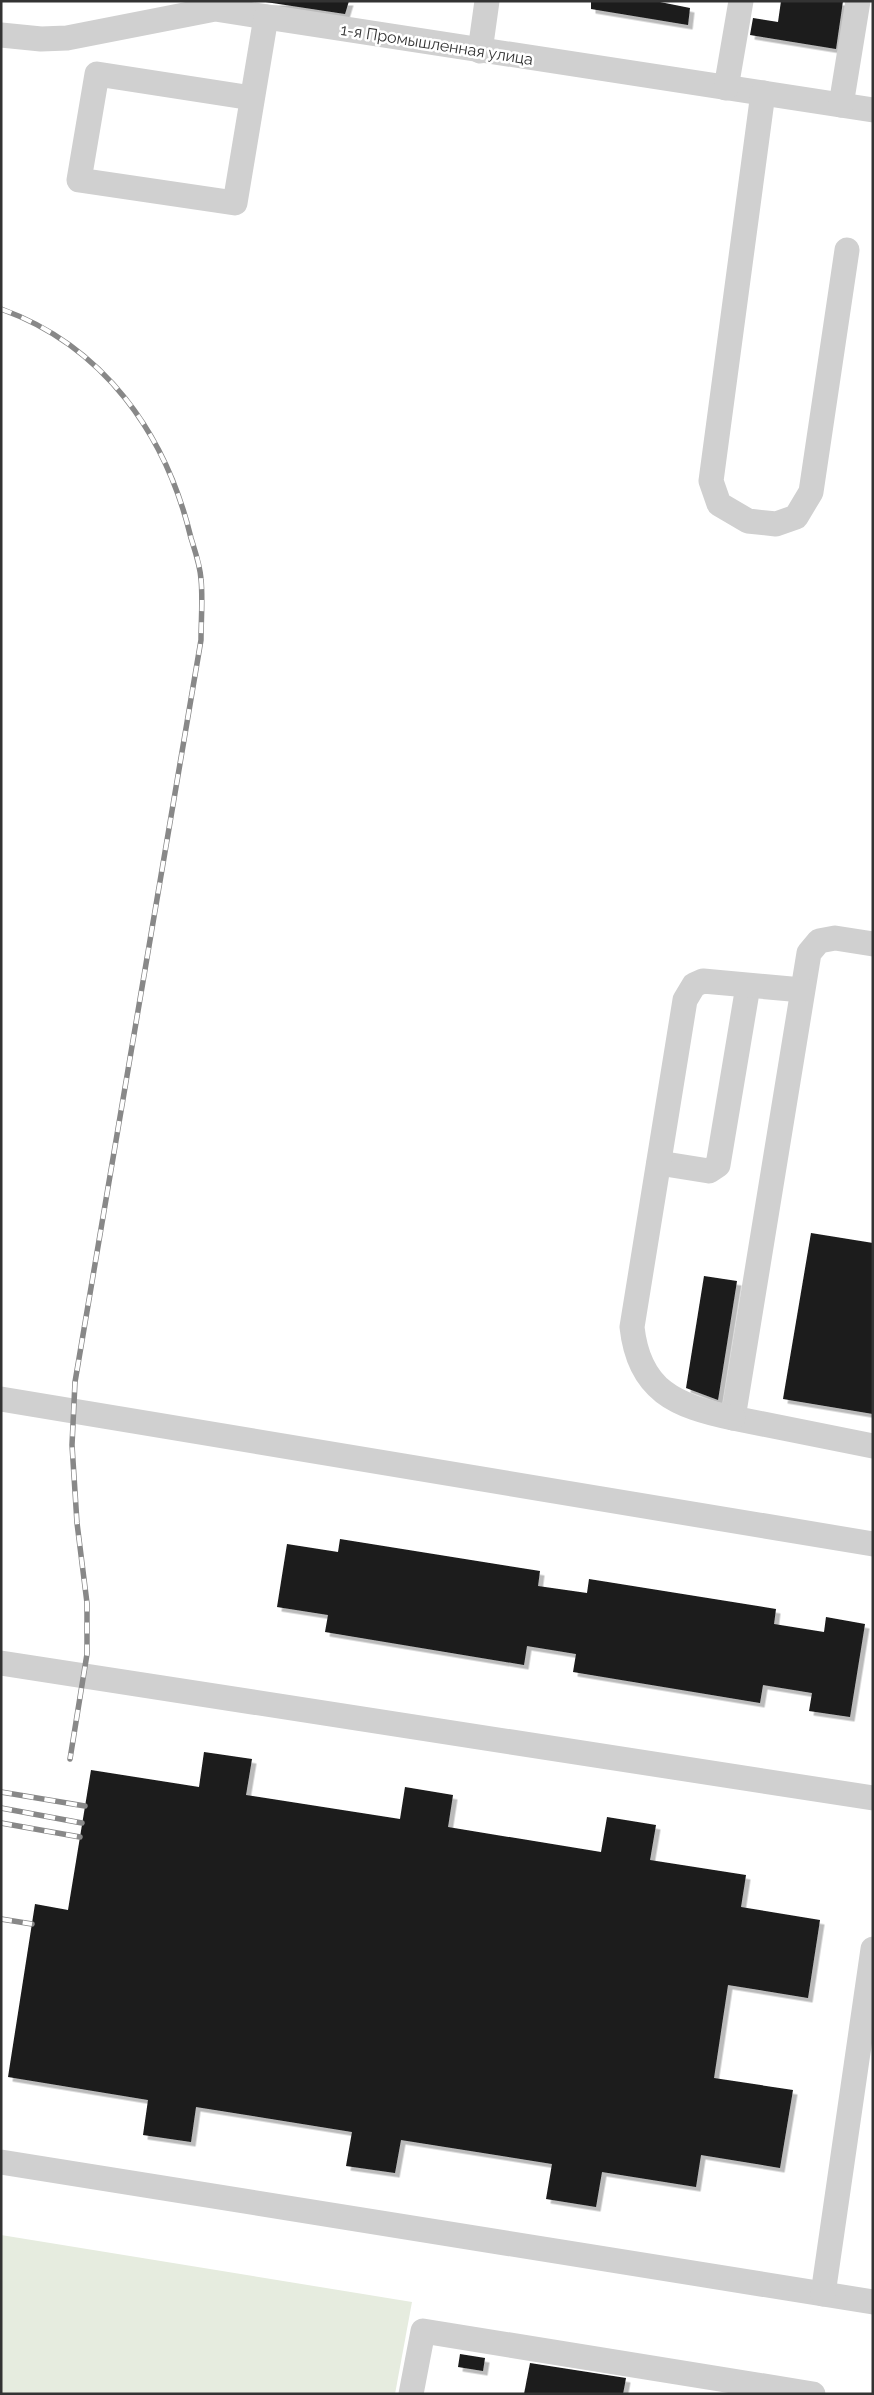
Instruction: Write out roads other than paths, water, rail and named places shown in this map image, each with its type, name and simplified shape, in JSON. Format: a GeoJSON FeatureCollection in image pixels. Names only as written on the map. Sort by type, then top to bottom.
{"type":"FeatureCollection","features":[{"type":"Feature","properties":{"kind":"street"},"geometry":{"type":"LineString","coordinates":[[163,1],[214,9]]}},
{"type":"Feature","properties":{"kind":"street"},"geometry":{"type":"LineString","coordinates":[[480,51],[487,1]]}},
{"type":"Feature","properties":{"kind":"street"},"geometry":{"type":"LineString","coordinates":[[726,88],[741,1]]}},
{"type":"Feature","properties":{"kind":"street"},"geometry":{"type":"LineString","coordinates":[[841,105],[858,1]]}},
{"type":"Feature","properties":{"kind":"street","name":"1-я Промышленная улица"},"geometry":{"type":"LineString","coordinates":[[1,35],[41,39],[67,38],[214,9],[873,110]]}},
{"type":"Feature","properties":{"kind":"street"},"geometry":{"type":"LineString","coordinates":[[252,98],[97,74],[79,180],[234,203],[266,17]]}},
{"type":"Feature","properties":{"kind":"street"},"geometry":{"type":"LineString","coordinates":[[764,93],[710,481],[720,504],[748,521],[776,524],[796,518],[811,492],[846,250]]}},
{"type":"Feature","properties":{"kind":"street"},"geometry":{"type":"LineString","coordinates":[[733,1418],[809,954],[819,941],[835,938],[873,944]]}},
{"type":"Feature","properties":{"kind":"street"},"geometry":{"type":"LineString","coordinates":[[802,990],[703,981],[694,985],[685,1000],[632,1327],[634,1350],[649,1378],[674,1401],[697,1410],[873,1446]]}},
{"type":"Feature","properties":{"kind":"street"},"geometry":{"type":"LineString","coordinates":[[659,1163],[710,1171],[718,1165],[748,986]]}},
{"type":"Feature","properties":{"kind":"street"},"geometry":{"type":"LineString","coordinates":[[1,1399],[873,1544]]}},
{"type":"Feature","properties":{"kind":"street"},"geometry":{"type":"LineString","coordinates":[[1,1663],[873,1798]]}},
{"type":"Feature","properties":{"kind":"street"},"geometry":{"type":"LineString","coordinates":[[823,2294],[873,1949]]}},
{"type":"Feature","properties":{"kind":"street"},"geometry":{"type":"LineString","coordinates":[[1,2162],[873,2302]]}},
{"type":"Feature","properties":{"kind":"street"},"geometry":{"type":"LineString","coordinates":[[412,2394],[423,2331],[813,2394]]}},
{"type":"Feature","properties":{"kind":"railway"},"geometry":{"type":"LineString","coordinates":[[1,309],[38,325],[71,346],[100,370],[125,398],[147,430],[165,464],[180,500],[196,553],[202,587],[201,640],[75,1382],[72,1445],[77,1523],[87,1603],[87,1654],[70,1759]]}},
{"type":"Feature","properties":{"kind":"railway"},"geometry":{"type":"LineString","coordinates":[[1,1792],[85,1806]]}},
{"type":"Feature","properties":{"kind":"railway"},"geometry":{"type":"LineString","coordinates":[[1,1808],[82,1823]]}},
{"type":"Feature","properties":{"kind":"railway"},"geometry":{"type":"LineString","coordinates":[[1,1823],[80,1837]]}},
{"type":"Feature","properties":{"kind":"railway"},"geometry":{"type":"LineString","coordinates":[[1,1919],[32,1924]]}}]}
